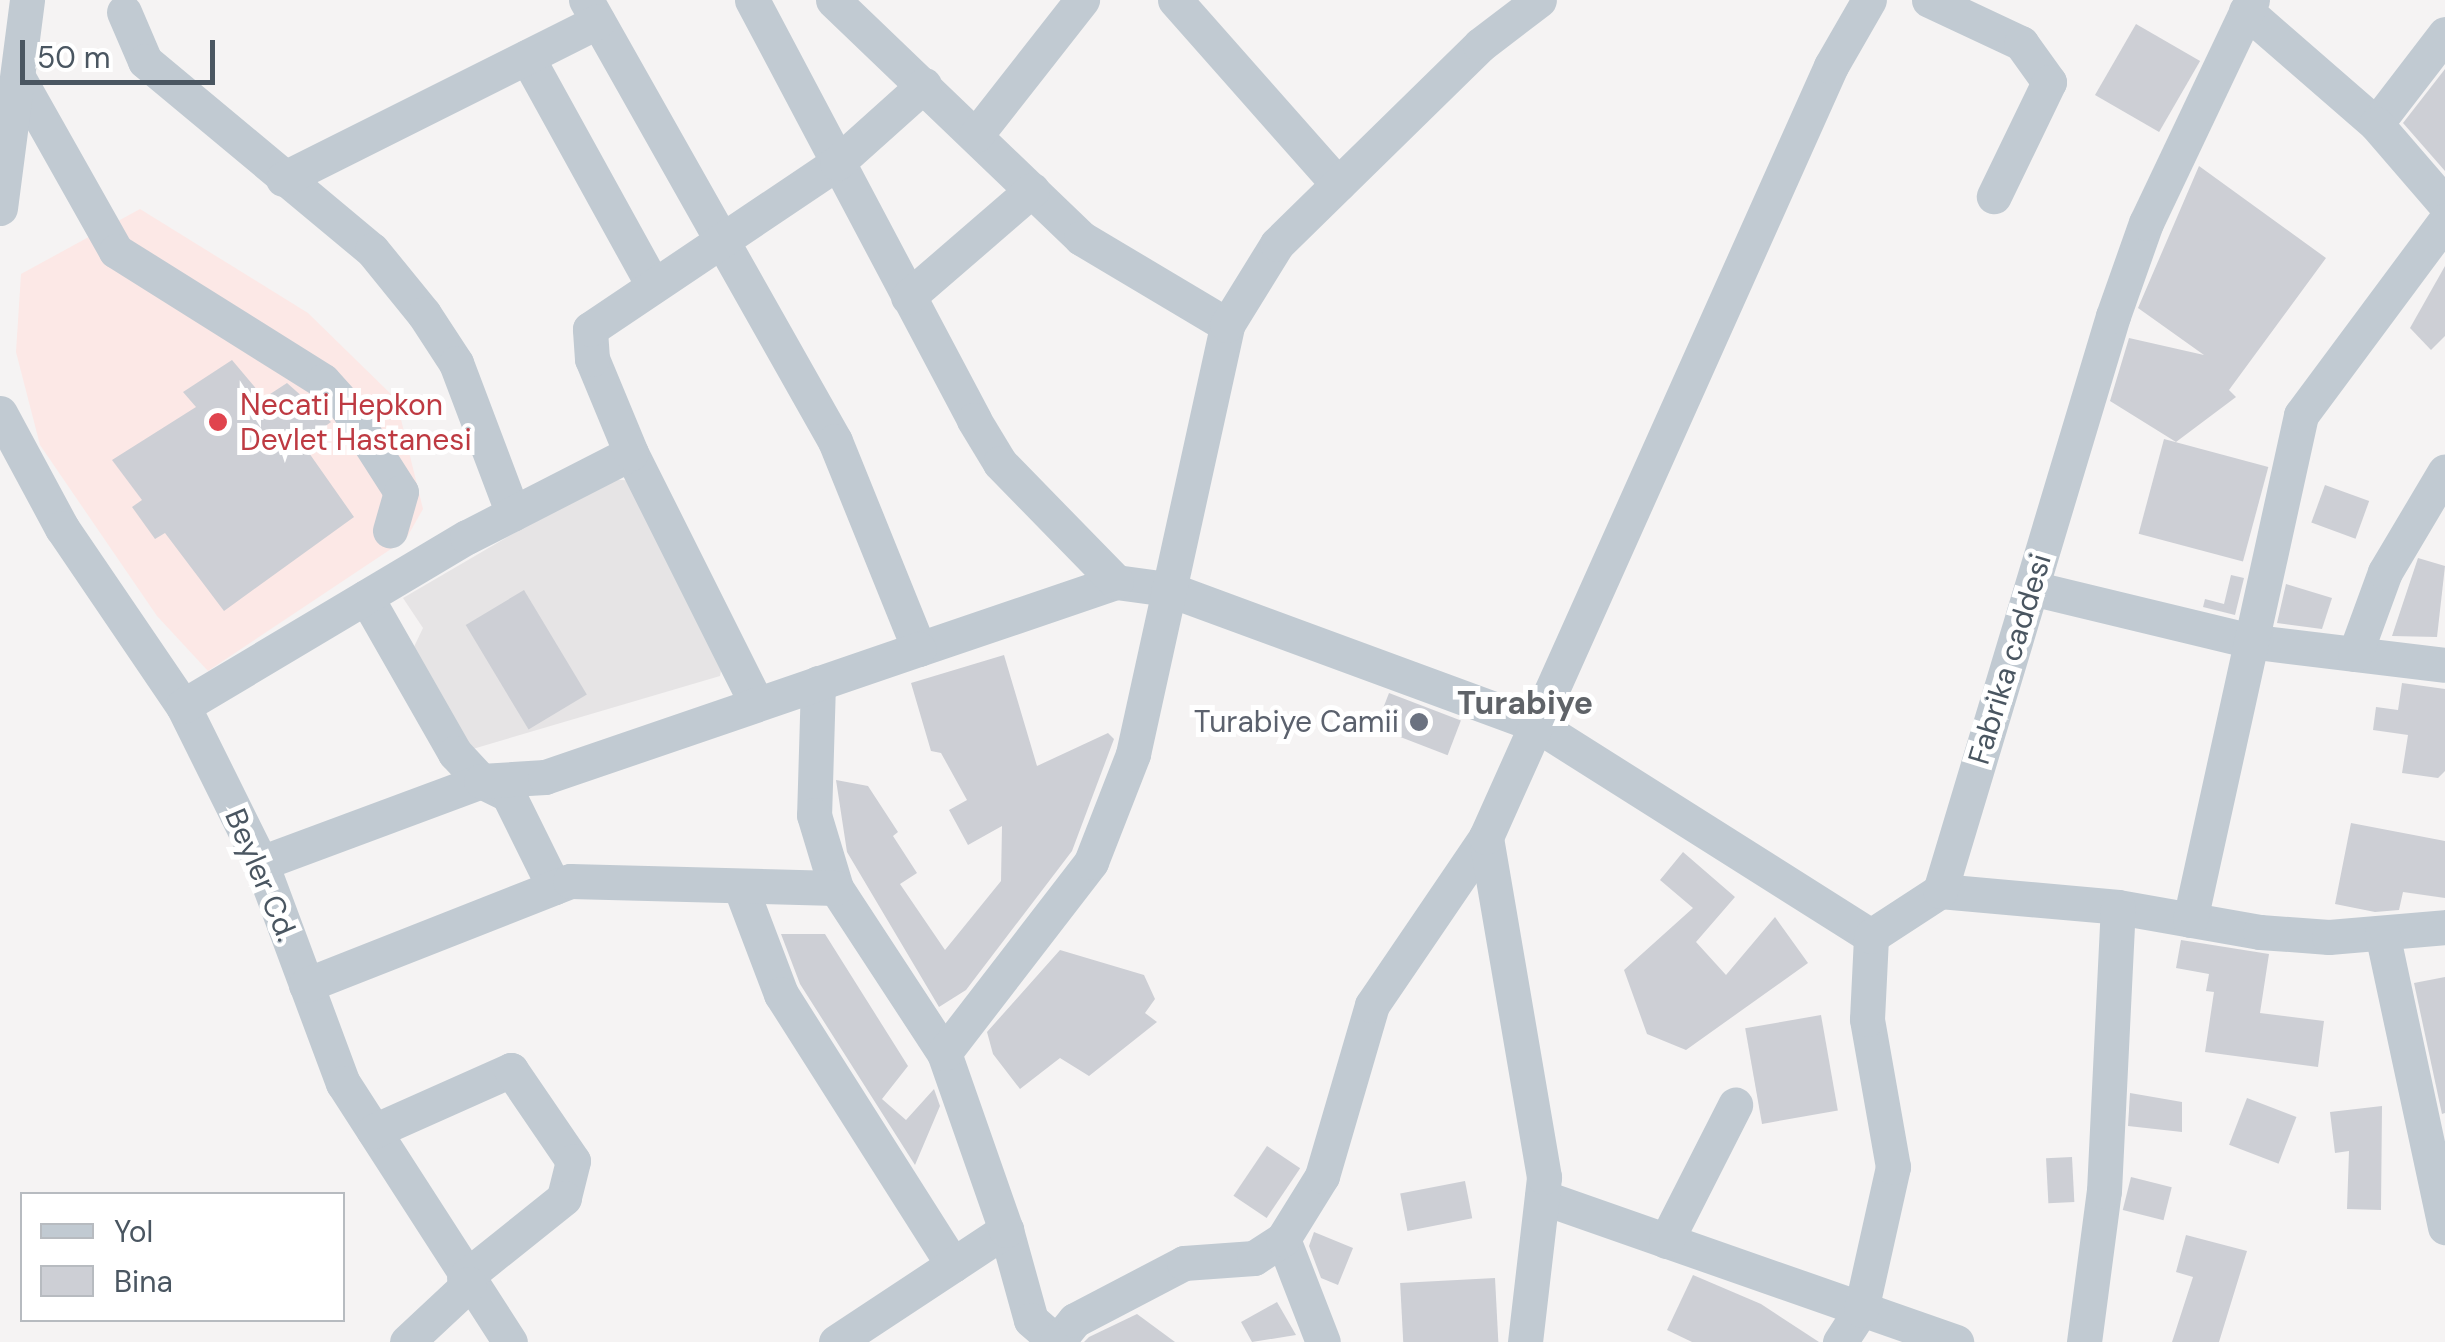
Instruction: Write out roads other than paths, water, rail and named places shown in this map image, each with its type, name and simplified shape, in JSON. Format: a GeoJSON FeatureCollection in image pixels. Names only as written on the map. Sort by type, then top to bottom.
{"type":"FeatureCollection","features":[{"type":"Feature","properties":{"kind":"street"},"geometry":{"type":"LineString","coordinates":[[0,208],[26,0]]}},
{"type":"Feature","properties":{"kind":"street"},"geometry":{"type":"LineString","coordinates":[[752,0],[1000,463],[1116,582]]}},
{"type":"Feature","properties":{"kind":"street"},"geometry":{"type":"LineString","coordinates":[[976,135],[1082,0]]}},
{"type":"Feature","properties":{"kind":"street"},"geometry":{"type":"LineString","coordinates":[[944,1053],[1091,862],[1133,754],[1226,325],[1278,244],[1480,44],[1539,0]]}},
{"type":"Feature","properties":{"kind":"street"},"geometry":{"type":"LineString","coordinates":[[818,684],[814,815],[836,888],[944,1053],[1006,1230],[1031,1320],[1056,1342],[1075,1320],[1184,1263],[1254,1258],[1283,1239],[1322,1176],[1372,1004],[1486,837],[1831,66],[1869,0]]}},
{"type":"Feature","properties":{"kind":"street"},"geometry":{"type":"LineString","coordinates":[[1930,0],[2022,43],[2049,82],[1994,196]]}},
{"type":"Feature","properties":{"kind":"street"},"geometry":{"type":"LineString","coordinates":[[853,6],[924,84],[1081,238],[1226,325]]}},
{"type":"Feature","properties":{"kind":"street"},"geometry":{"type":"LineString","coordinates":[[1194,6],[1338,184]]}},
{"type":"Feature","properties":{"kind":"street"},"geometry":{"type":"LineString","coordinates":[[2249,6],[2376,124],[2445,204]]}},
{"type":"Feature","properties":{"kind":"street","name":"Fabrika caddesi"},"geometry":{"type":"LineString","coordinates":[[1940,892],[2146,223],[2249,6]]}},
{"type":"Feature","properties":{"kind":"street"},"geometry":{"type":"LineString","coordinates":[[283,179],[527,57],[592,11],[835,441],[919,649]]}},
{"type":"Feature","properties":{"kind":"street"},"geometry":{"type":"LineString","coordinates":[[124,12],[145,62],[372,250],[424,314],[456,363],[513,514]]}},
{"type":"Feature","properties":{"kind":"street"},"geometry":{"type":"LineString","coordinates":[[2376,124],[2445,34]]}},
{"type":"Feature","properties":{"kind":"street"},"geometry":{"type":"LineString","coordinates":[[527,57],[653,285]]}},
{"type":"Feature","properties":{"kind":"street"},"geometry":{"type":"LineString","coordinates":[[19,80],[116,251],[323,380],[348,410],[401,492],[390,530]]}},
{"type":"Feature","properties":{"kind":"street"},"geometry":{"type":"LineString","coordinates":[[756,703],[631,452],[592,359],[590,329],[837,163],[924,84]]}},
{"type":"Feature","properties":{"kind":"street"},"geometry":{"type":"LineString","coordinates":[[908,297],[1032,190]]}},
{"type":"Feature","properties":{"kind":"street"},"geometry":{"type":"LineString","coordinates":[[2190,920],[2256,642],[2302,415],[2445,221]]}},
{"type":"Feature","properties":{"kind":"street","name":"Beyler Cd."},"geometry":{"type":"LineString","coordinates":[[0,413],[62,528],[183,706],[261,863],[343,1083],[466,1281],[510,1342]]}},
{"type":"Feature","properties":{"kind":"street"},"geometry":{"type":"LineString","coordinates":[[183,706],[513,514],[631,452]]}},
{"type":"Feature","properties":{"kind":"street"},"geometry":{"type":"LineString","coordinates":[[2356,654],[2385,572],[2445,471]]}},
{"type":"Feature","properties":{"kind":"street"},"geometry":{"type":"LineString","coordinates":[[261,863],[481,781],[545,778],[1116,582],[1168,589],[1536,725],[1872,936]]}},
{"type":"Feature","properties":{"kind":"street"},"geometry":{"type":"LineString","coordinates":[[2032,588],[2256,642],[2445,665]]}},
{"type":"Feature","properties":{"kind":"street"},"geometry":{"type":"LineString","coordinates":[[366,598],[455,753],[481,781],[508,794],[554,887]]}},
{"type":"Feature","properties":{"kind":"street"},"geometry":{"type":"LineString","coordinates":[[1486,837],[1542,1197],[1524,1342]]}},
{"type":"Feature","properties":{"kind":"street"},"geometry":{"type":"LineString","coordinates":[[740,886],[781,994],[952,1265]]}},
{"type":"Feature","properties":{"kind":"street"},"geometry":{"type":"LineString","coordinates":[[306,985],[554,887],[836,888]]}},
{"type":"Feature","properties":{"kind":"street"},"geometry":{"type":"LineString","coordinates":[[1872,936],[1940,892],[2118,907],[2260,932],[2382,933],[2445,927]]}},
{"type":"Feature","properties":{"kind":"street"},"geometry":{"type":"LineString","coordinates":[[2084,1342],[2104,1191],[2118,907]]}},
{"type":"Feature","properties":{"kind":"street"},"geometry":{"type":"LineString","coordinates":[[2382,933],[2445,1227]]}},
{"type":"Feature","properties":{"kind":"street"},"geometry":{"type":"LineString","coordinates":[[1868,1326],[1892,1167],[1868,1019],[1872,936]]}},
{"type":"Feature","properties":{"kind":"street"},"geometry":{"type":"LineString","coordinates":[[374,1131],[511,1070],[573,1161],[564,1198],[466,1281],[408,1342]]}},
{"type":"Feature","properties":{"kind":"street"},"geometry":{"type":"LineString","coordinates":[[1666,1241],[1735,1105]]}},
{"type":"Feature","properties":{"kind":"street"},"geometry":{"type":"LineString","coordinates":[[1542,1197],[1666,1241],[1868,1326],[1956,1342]]}},
{"type":"Feature","properties":{"kind":"street"},"geometry":{"type":"LineString","coordinates":[[859,1337],[952,1265],[1006,1230]]}},
{"type":"Feature","properties":{"kind":"street"},"geometry":{"type":"LineString","coordinates":[[1283,1239],[1323,1342]]}},
{"type":"Feature","properties":{"kind":"street"},"geometry":{"type":"LineString","coordinates":[[1840,1342],[1868,1326]]}},
{"type":"Feature","properties":{"kind":"place","name":"Necati Hepkon Devlet Hastanesi"},"geometry":{"type":"Point","coordinates":[218,422]}},
{"type":"Feature","properties":{"kind":"place","name":"Turabiye Camii"},"geometry":{"type":"Point","coordinates":[1419,722]}},
{"type":"Feature","properties":{"kind":"district","name":"Turabiye"},"geometry":{"type":"Point","coordinates":[1525,703]}}]}
